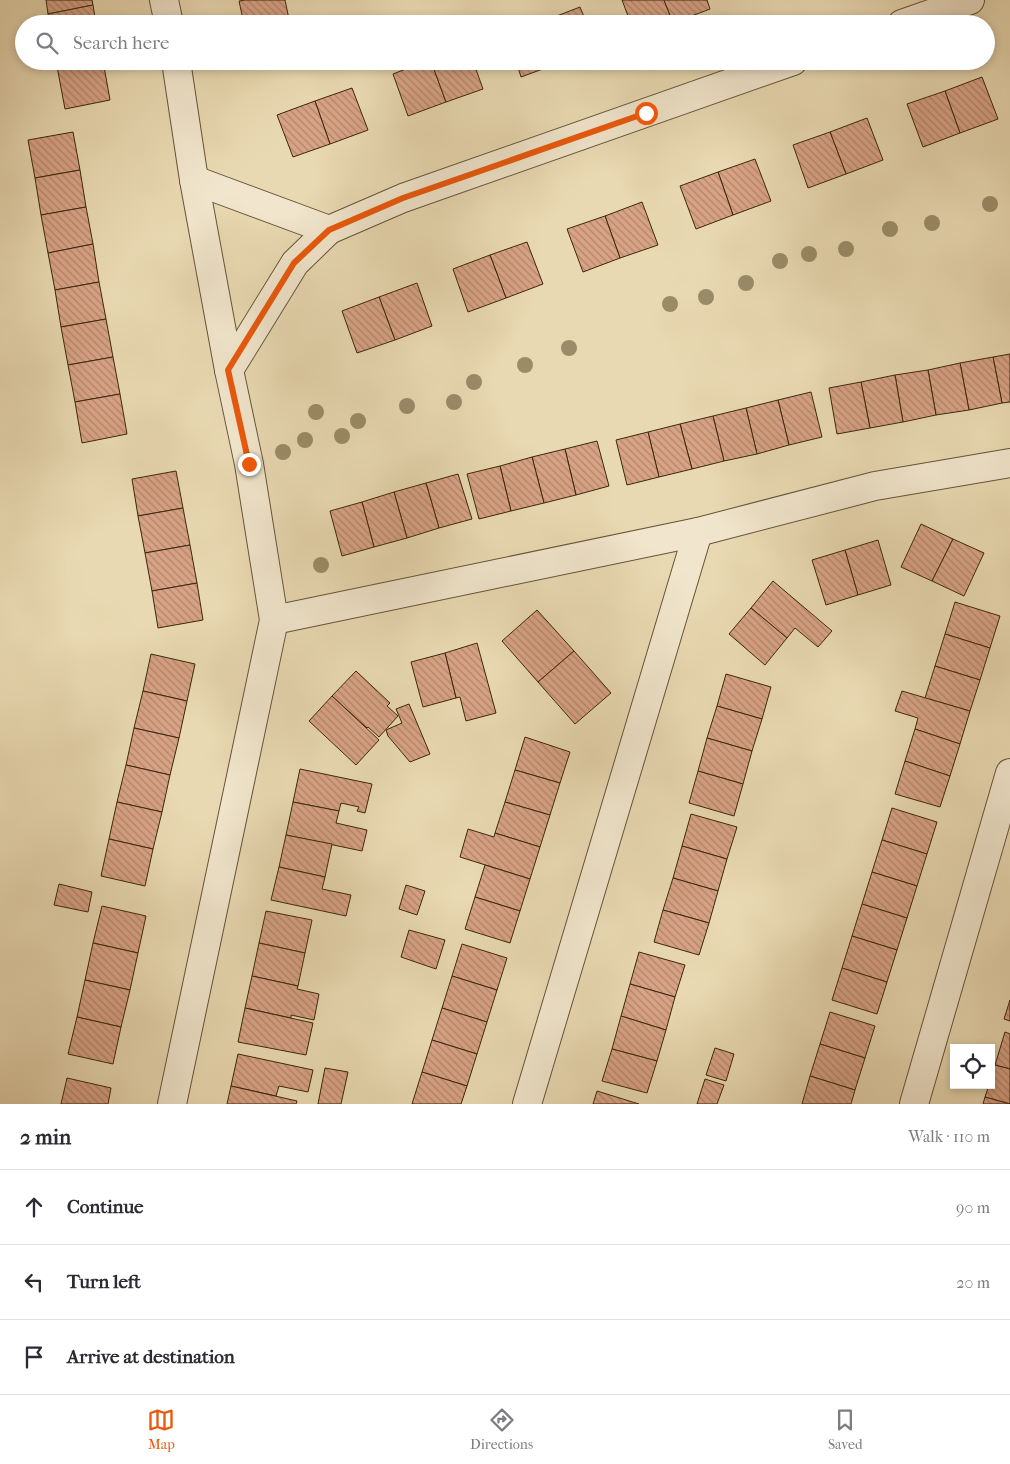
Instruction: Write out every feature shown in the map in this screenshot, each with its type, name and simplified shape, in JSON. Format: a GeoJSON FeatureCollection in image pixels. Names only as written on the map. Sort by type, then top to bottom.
{"type":"FeatureCollection","features":[{"type":"Feature","properties":{"kind":"street"},"geometry":{"type":"LineString","coordinates":[[164,0],[167,15]]}},
{"type":"Feature","properties":{"kind":"street"},"geometry":{"type":"LineString","coordinates":[[928,15],[970,0]]}},
{"type":"Feature","properties":{"kind":"street"},"geometry":{"type":"LineString","coordinates":[[172,1104],[274,620],[249,464],[228,370],[194,180],[177,70]]}},
{"type":"Feature","properties":{"kind":"street"},"geometry":{"type":"LineString","coordinates":[[228,370],[294,263],[329,230],[403,198],[767,70]]}},
{"type":"Feature","properties":{"kind":"street"},"geometry":{"type":"LineString","coordinates":[[194,180],[329,230]]}},
{"type":"Feature","properties":{"kind":"street"},"geometry":{"type":"LineString","coordinates":[[274,620],[698,532],[875,486],[1010,463]]}},
{"type":"Feature","properties":{"kind":"street"},"geometry":{"type":"LineString","coordinates":[[527,1104],[698,532]]}},
{"type":"Feature","properties":{"kind":"street"},"geometry":{"type":"LineString","coordinates":[[914,1104],[1010,773]]}},
{"type":"Feature","properties":{"kind":"building"},"geometry":{"type":"Polygon","coordinates":[[[46,0],[92,0],[93,5],[48,14],[46,0]]]}},
{"type":"Feature","properties":{"kind":"building"},"geometry":{"type":"Polygon","coordinates":[[[285,0],[288,15],[242,15],[239,1],[285,0]]]}},
{"type":"Feature","properties":{"kind":"building"},"geometry":{"type":"Polygon","coordinates":[[[622,0],[664,0],[670,15],[628,15],[622,0]]]}},
{"type":"Feature","properties":{"kind":"building"},"geometry":{"type":"Polygon","coordinates":[[[664,0],[707,0],[710,9],[694,15],[670,15],[664,0]]]}},
{"type":"Feature","properties":{"kind":"building"},"geometry":{"type":"Polygon","coordinates":[[[93,5],[95,15],[48,15],[93,5]]]}},
{"type":"Feature","properties":{"kind":"building"},"geometry":{"type":"Polygon","coordinates":[[[580,7],[583,15],[559,15],[580,7]]]}},
{"type":"Feature","properties":{"kind":"building"},"geometry":{"type":"Polygon","coordinates":[[[58,70],[105,70],[110,100],[65,109],[58,70]]]}},
{"type":"Feature","properties":{"kind":"building"},"geometry":{"type":"Polygon","coordinates":[[[403,70],[434,70],[446,102],[408,116],[393,74],[403,70]]]}},
{"type":"Feature","properties":{"kind":"building"},"geometry":{"type":"Polygon","coordinates":[[[434,70],[476,70],[483,89],[446,102],[434,70]]]}},
{"type":"Feature","properties":{"kind":"building"},"geometry":{"type":"Polygon","coordinates":[[[519,70],[540,70],[521,77],[519,70]]]}},
{"type":"Feature","properties":{"kind":"building"},"geometry":{"type":"Polygon","coordinates":[[[982,77],[998,119],[960,133],[945,91],[982,77]]]}},
{"type":"Feature","properties":{"kind":"building"},"geometry":{"type":"Polygon","coordinates":[[[352,88],[368,130],[330,144],[315,101],[352,88]]]}},
{"type":"Feature","properties":{"kind":"building"},"geometry":{"type":"Polygon","coordinates":[[[945,91],[960,133],[923,147],[907,104],[945,91]]]}},
{"type":"Feature","properties":{"kind":"building"},"geometry":{"type":"Polygon","coordinates":[[[315,101],[330,144],[293,157],[277,115],[315,101]]]}},
{"type":"Feature","properties":{"kind":"building"},"geometry":{"type":"Polygon","coordinates":[[[867,118],[883,160],[846,174],[830,132],[867,118]]]}},
{"type":"Feature","properties":{"kind":"building"},"geometry":{"type":"Polygon","coordinates":[[[73,132],[80,170],[35,178],[28,140],[73,132]]]}},
{"type":"Feature","properties":{"kind":"building"},"geometry":{"type":"Polygon","coordinates":[[[830,132],[846,174],[808,188],[793,145],[830,132]]]}},
{"type":"Feature","properties":{"kind":"building"},"geometry":{"type":"Polygon","coordinates":[[[755,159],[771,201],[733,215],[718,172],[755,159]]]}},
{"type":"Feature","properties":{"kind":"building"},"geometry":{"type":"Polygon","coordinates":[[[80,170],[86,207],[41,215],[35,178],[80,170]]]}},
{"type":"Feature","properties":{"kind":"building"},"geometry":{"type":"Polygon","coordinates":[[[718,172],[733,215],[696,229],[680,186],[718,172]]]}},
{"type":"Feature","properties":{"kind":"building"},"geometry":{"type":"Polygon","coordinates":[[[642,202],[658,245],[620,258],[605,216],[642,202]]]}},
{"type":"Feature","properties":{"kind":"building"},"geometry":{"type":"Polygon","coordinates":[[[86,207],[93,244],[48,253],[41,215],[86,207]]]}},
{"type":"Feature","properties":{"kind":"building"},"geometry":{"type":"Polygon","coordinates":[[[605,216],[620,258],[583,272],[567,229],[605,216]]]}},
{"type":"Feature","properties":{"kind":"building"},"geometry":{"type":"Polygon","coordinates":[[[527,242],[543,284],[506,298],[490,255],[527,242]]]}},
{"type":"Feature","properties":{"kind":"building"},"geometry":{"type":"Polygon","coordinates":[[[93,244],[99,282],[55,290],[48,253],[93,244]]]}},
{"type":"Feature","properties":{"kind":"building"},"geometry":{"type":"Polygon","coordinates":[[[490,255],[506,298],[468,312],[453,269],[490,255]]]}},
{"type":"Feature","properties":{"kind":"building"},"geometry":{"type":"Polygon","coordinates":[[[99,282],[106,319],[61,327],[55,290],[99,282]]]}},
{"type":"Feature","properties":{"kind":"building"},"geometry":{"type":"Polygon","coordinates":[[[417,283],[432,326],[395,340],[379,297],[417,283]]]}},
{"type":"Feature","properties":{"kind":"building"},"geometry":{"type":"Polygon","coordinates":[[[379,297],[395,340],[357,353],[342,311],[379,297]]]}},
{"type":"Feature","properties":{"kind":"building"},"geometry":{"type":"Polygon","coordinates":[[[106,319],[113,357],[68,365],[61,327],[106,319]]]}},
{"type":"Feature","properties":{"kind":"building"},"geometry":{"type":"Polygon","coordinates":[[[1010,354],[1010,402],[1002,403],[993,357],[1010,354]]]}},
{"type":"Feature","properties":{"kind":"building"},"geometry":{"type":"Polygon","coordinates":[[[113,357],[120,394],[75,402],[68,365],[113,357]]]}},
{"type":"Feature","properties":{"kind":"building"},"geometry":{"type":"Polygon","coordinates":[[[993,357],[1002,403],[969,410],[960,363],[993,357]]]}},
{"type":"Feature","properties":{"kind":"building"},"geometry":{"type":"Polygon","coordinates":[[[960,363],[969,410],[936,415],[928,370],[960,363]]]}},
{"type":"Feature","properties":{"kind":"building"},"geometry":{"type":"Polygon","coordinates":[[[928,370],[936,415],[903,422],[895,375],[928,370]]]}},
{"type":"Feature","properties":{"kind":"building"},"geometry":{"type":"Polygon","coordinates":[[[895,375],[903,422],[870,428],[861,382],[895,375]]]}},
{"type":"Feature","properties":{"kind":"building"},"geometry":{"type":"Polygon","coordinates":[[[861,382],[870,428],[837,434],[829,388],[861,382]]]}},
{"type":"Feature","properties":{"kind":"building"},"geometry":{"type":"Polygon","coordinates":[[[811,392],[822,437],[789,445],[778,400],[811,392]]]}},
{"type":"Feature","properties":{"kind":"building"},"geometry":{"type":"Polygon","coordinates":[[[120,394],[127,434],[82,443],[75,402],[120,394]]]}},
{"type":"Feature","properties":{"kind":"building"},"geometry":{"type":"Polygon","coordinates":[[[778,400],[789,445],[757,454],[746,408],[778,400]]]}},
{"type":"Feature","properties":{"kind":"building"},"geometry":{"type":"Polygon","coordinates":[[[746,408],[757,454],[724,461],[713,416],[746,408]]]}},
{"type":"Feature","properties":{"kind":"building"},"geometry":{"type":"Polygon","coordinates":[[[713,416],[724,461],[692,469],[680,424],[713,416]]]}},
{"type":"Feature","properties":{"kind":"building"},"geometry":{"type":"Polygon","coordinates":[[[680,424],[692,469],[659,477],[648,432],[680,424]]]}},
{"type":"Feature","properties":{"kind":"building"},"geometry":{"type":"Polygon","coordinates":[[[648,432],[659,477],[627,485],[616,440],[648,432]]]}},
{"type":"Feature","properties":{"kind":"building"},"geometry":{"type":"Polygon","coordinates":[[[597,441],[609,486],[576,495],[565,449],[597,441]]]}},
{"type":"Feature","properties":{"kind":"building"},"geometry":{"type":"Polygon","coordinates":[[[565,449],[576,495],[544,503],[532,457],[565,449]]]}},
{"type":"Feature","properties":{"kind":"building"},"geometry":{"type":"Polygon","coordinates":[[[532,457],[544,503],[511,511],[500,466],[532,457]]]}},
{"type":"Feature","properties":{"kind":"building"},"geometry":{"type":"Polygon","coordinates":[[[500,466],[511,511],[479,519],[467,474],[500,466]]]}},
{"type":"Feature","properties":{"kind":"building"},"geometry":{"type":"Polygon","coordinates":[[[176,471],[183,508],[138,516],[132,479],[176,471]]]}},
{"type":"Feature","properties":{"kind":"building"},"geometry":{"type":"Polygon","coordinates":[[[458,474],[472,519],[439,528],[426,483],[458,474]]]}},
{"type":"Feature","properties":{"kind":"building"},"geometry":{"type":"Polygon","coordinates":[[[426,483],[439,528],[407,538],[394,492],[426,483]]]}},
{"type":"Feature","properties":{"kind":"building"},"geometry":{"type":"Polygon","coordinates":[[[394,492],[407,538],[374,547],[362,502],[394,492]]]}},
{"type":"Feature","properties":{"kind":"building"},"geometry":{"type":"Polygon","coordinates":[[[362,502],[374,547],[342,556],[330,511],[362,502]]]}},
{"type":"Feature","properties":{"kind":"building"},"geometry":{"type":"Polygon","coordinates":[[[183,508],[190,545],[145,553],[138,516],[183,508]]]}},
{"type":"Feature","properties":{"kind":"building"},"geometry":{"type":"Polygon","coordinates":[[[921,524],[953,539],[932,581],[901,567],[921,524]]]}},
{"type":"Feature","properties":{"kind":"building"},"geometry":{"type":"Polygon","coordinates":[[[953,539],[984,553],[964,596],[932,581],[953,539]]]}},
{"type":"Feature","properties":{"kind":"building"},"geometry":{"type":"Polygon","coordinates":[[[878,540],[891,585],[858,595],[845,550],[878,540]]]}},
{"type":"Feature","properties":{"kind":"building"},"geometry":{"type":"Polygon","coordinates":[[[190,545],[197,583],[152,591],[145,553],[190,545]]]}},
{"type":"Feature","properties":{"kind":"building"},"geometry":{"type":"Polygon","coordinates":[[[845,550],[858,595],[826,605],[812,560],[845,550]]]}},
{"type":"Feature","properties":{"kind":"building"},"geometry":{"type":"Polygon","coordinates":[[[773,581],[832,631],[818,647],[795,628],[787,638],[751,608],[773,581]]]}},
{"type":"Feature","properties":{"kind":"building"},"geometry":{"type":"Polygon","coordinates":[[[197,583],[203,620],[158,628],[152,591],[197,583]]]}},
{"type":"Feature","properties":{"kind":"building"},"geometry":{"type":"Polygon","coordinates":[[[955,602],[1000,616],[990,648],[945,634],[955,602]]]}},
{"type":"Feature","properties":{"kind":"building"},"geometry":{"type":"Polygon","coordinates":[[[751,608],[787,638],[765,665],[729,634],[751,608]]]}},
{"type":"Feature","properties":{"kind":"building"},"geometry":{"type":"Polygon","coordinates":[[[537,610],[574,651],[538,682],[502,641],[537,610]]]}},
{"type":"Feature","properties":{"kind":"building"},"geometry":{"type":"Polygon","coordinates":[[[945,634],[990,648],[980,680],[935,666],[945,634]]]}},
{"type":"Feature","properties":{"kind":"building"},"geometry":{"type":"Polygon","coordinates":[[[477,643],[496,713],[466,721],[460,697],[456,698],[445,653],[477,643]]]}},
{"type":"Feature","properties":{"kind":"building"},"geometry":{"type":"Polygon","coordinates":[[[574,651],[611,693],[575,724],[538,682],[574,651]]]}},
{"type":"Feature","properties":{"kind":"building"},"geometry":{"type":"Polygon","coordinates":[[[445,653],[456,698],[423,707],[411,662],[445,653]]]}},
{"type":"Feature","properties":{"kind":"building"},"geometry":{"type":"Polygon","coordinates":[[[151,654],[195,664],[187,701],[143,691],[151,654]]]}},
{"type":"Feature","properties":{"kind":"building"},"geometry":{"type":"Polygon","coordinates":[[[935,666],[980,680],[970,711],[925,698],[935,666]]]}},
{"type":"Feature","properties":{"kind":"building"},"geometry":{"type":"Polygon","coordinates":[[[356,671],[390,703],[387,706],[398,716],[379,737],[332,696],[356,671]]]}},
{"type":"Feature","properties":{"kind":"building"},"geometry":{"type":"Polygon","coordinates":[[[726,674],[771,687],[762,719],[717,706],[726,674]]]}},
{"type":"Feature","properties":{"kind":"building"},"geometry":{"type":"Polygon","coordinates":[[[143,691],[187,701],[179,738],[134,728],[143,691]]]}},
{"type":"Feature","properties":{"kind":"building"},"geometry":{"type":"Polygon","coordinates":[[[902,691],[970,711],[960,744],[915,729],[918,718],[895,711],[902,691]]]}},
{"type":"Feature","properties":{"kind":"building"},"geometry":{"type":"Polygon","coordinates":[[[332,696],[379,740],[356,765],[309,721],[332,696]]]}},
{"type":"Feature","properties":{"kind":"building"},"geometry":{"type":"Polygon","coordinates":[[[409,704],[430,754],[410,762],[388,736],[386,730],[402,723],[396,709],[409,704]]]}},
{"type":"Feature","properties":{"kind":"building"},"geometry":{"type":"Polygon","coordinates":[[[717,706],[762,719],[752,751],[707,738],[717,706]]]}},
{"type":"Feature","properties":{"kind":"building"},"geometry":{"type":"Polygon","coordinates":[[[134,728],[179,738],[170,775],[126,765],[134,728]]]}},
{"type":"Feature","properties":{"kind":"building"},"geometry":{"type":"Polygon","coordinates":[[[915,729],[960,744],[950,776],[905,761],[915,729]]]}},
{"type":"Feature","properties":{"kind":"building"},"geometry":{"type":"Polygon","coordinates":[[[525,737],[570,752],[560,783],[515,770],[525,737]]]}},
{"type":"Feature","properties":{"kind":"building"},"geometry":{"type":"Polygon","coordinates":[[[707,738],[752,751],[743,784],[698,771],[707,738]]]}},
{"type":"Feature","properties":{"kind":"building"},"geometry":{"type":"Polygon","coordinates":[[[905,761],[950,776],[940,807],[895,794],[905,761]]]}},
{"type":"Feature","properties":{"kind":"building"},"geometry":{"type":"Polygon","coordinates":[[[126,765],[170,775],[162,812],[117,802],[126,765]]]}},
{"type":"Feature","properties":{"kind":"building"},"geometry":{"type":"Polygon","coordinates":[[[300,769],[372,784],[365,813],[357,811],[359,807],[341,803],[339,811],[293,802],[300,769]]]}},
{"type":"Feature","properties":{"kind":"building"},"geometry":{"type":"Polygon","coordinates":[[[515,770],[560,783],[550,815],[505,802],[515,770]]]}},
{"type":"Feature","properties":{"kind":"building"},"geometry":{"type":"Polygon","coordinates":[[[698,771],[743,784],[734,816],[689,803],[698,771]]]}},
{"type":"Feature","properties":{"kind":"building"},"geometry":{"type":"Polygon","coordinates":[[[117,802],[162,812],[153,849],[109,839],[117,802]]]}},
{"type":"Feature","properties":{"kind":"building"},"geometry":{"type":"Polygon","coordinates":[[[293,802],[339,811],[336,823],[367,830],[362,851],[286,835],[293,802]]]}},
{"type":"Feature","properties":{"kind":"building"},"geometry":{"type":"Polygon","coordinates":[[[505,802],[550,815],[540,847],[495,833],[505,802]]]}},
{"type":"Feature","properties":{"kind":"building"},"geometry":{"type":"Polygon","coordinates":[[[892,808],[937,822],[927,854],[882,840],[892,808]]]}},
{"type":"Feature","properties":{"kind":"building"},"geometry":{"type":"Polygon","coordinates":[[[691,814],[737,827],[727,859],[682,846],[691,814]]]}},
{"type":"Feature","properties":{"kind":"building"},"geometry":{"type":"Polygon","coordinates":[[[468,829],[494,837],[495,833],[540,847],[530,879],[460,857],[468,829]]]}},
{"type":"Feature","properties":{"kind":"building"},"geometry":{"type":"Polygon","coordinates":[[[286,835],[332,844],[325,877],[279,867],[286,835]]]}},
{"type":"Feature","properties":{"kind":"building"},"geometry":{"type":"Polygon","coordinates":[[[109,839],[153,849],[145,886],[101,876],[109,839]]]}},
{"type":"Feature","properties":{"kind":"building"},"geometry":{"type":"Polygon","coordinates":[[[882,840],[927,854],[917,886],[872,872],[882,840]]]}},
{"type":"Feature","properties":{"kind":"building"},"geometry":{"type":"Polygon","coordinates":[[[682,846],[727,859],[718,891],[673,878],[682,846]]]}},
{"type":"Feature","properties":{"kind":"building"},"geometry":{"type":"Polygon","coordinates":[[[485,865],[530,879],[520,911],[475,897],[485,865]]]}},
{"type":"Feature","properties":{"kind":"building"},"geometry":{"type":"Polygon","coordinates":[[[279,867],[325,877],[322,889],[351,895],[346,916],[271,900],[279,867]]]}},
{"type":"Feature","properties":{"kind":"building"},"geometry":{"type":"Polygon","coordinates":[[[872,872],[917,886],[907,918],[862,904],[872,872]]]}},
{"type":"Feature","properties":{"kind":"building"},"geometry":{"type":"Polygon","coordinates":[[[673,878],[718,891],[709,923],[663,910],[673,878]]]}},
{"type":"Feature","properties":{"kind":"building"},"geometry":{"type":"Polygon","coordinates":[[[59,884],[92,892],[88,912],[54,905],[59,884]]]}},
{"type":"Feature","properties":{"kind":"building"},"geometry":{"type":"Polygon","coordinates":[[[406,885],[425,891],[417,915],[399,909],[406,885]]]}},
{"type":"Feature","properties":{"kind":"building"},"geometry":{"type":"Polygon","coordinates":[[[475,897],[520,911],[510,943],[465,929],[475,897]]]}},
{"type":"Feature","properties":{"kind":"building"},"geometry":{"type":"Polygon","coordinates":[[[862,904],[907,918],[897,950],[852,936],[862,904]]]}},
{"type":"Feature","properties":{"kind":"building"},"geometry":{"type":"Polygon","coordinates":[[[102,906],[146,916],[138,953],[93,943],[102,906]]]}},
{"type":"Feature","properties":{"kind":"building"},"geometry":{"type":"Polygon","coordinates":[[[663,910],[709,923],[699,955],[654,942],[663,910]]]}},
{"type":"Feature","properties":{"kind":"building"},"geometry":{"type":"Polygon","coordinates":[[[266,911],[312,920],[305,953],[259,943],[266,911]]]}},
{"type":"Feature","properties":{"kind":"building"},"geometry":{"type":"Polygon","coordinates":[[[409,930],[445,940],[436,969],[401,957],[409,930]]]}},
{"type":"Feature","properties":{"kind":"building"},"geometry":{"type":"Polygon","coordinates":[[[852,936],[897,950],[887,982],[842,968],[852,936]]]}},
{"type":"Feature","properties":{"kind":"building"},"geometry":{"type":"Polygon","coordinates":[[[93,943],[138,953],[130,990],[85,980],[93,943]]]}},
{"type":"Feature","properties":{"kind":"building"},"geometry":{"type":"Polygon","coordinates":[[[259,943],[305,953],[298,986],[252,976],[259,943]]]}},
{"type":"Feature","properties":{"kind":"building"},"geometry":{"type":"Polygon","coordinates":[[[462,944],[507,958],[497,990],[452,976],[462,944]]]}},
{"type":"Feature","properties":{"kind":"building"},"geometry":{"type":"Polygon","coordinates":[[[639,952],[685,965],[675,997],[630,984],[639,952]]]}},
{"type":"Feature","properties":{"kind":"building"},"geometry":{"type":"Polygon","coordinates":[[[842,968],[887,982],[877,1014],[832,1000],[842,968]]]}},
{"type":"Feature","properties":{"kind":"building"},"geometry":{"type":"Polygon","coordinates":[[[252,976],[298,986],[297,989],[319,994],[314,1020],[291,1015],[291,1018],[245,1008],[252,976]]]}},
{"type":"Feature","properties":{"kind":"building"},"geometry":{"type":"Polygon","coordinates":[[[452,976],[497,990],[487,1022],[442,1008],[452,976]]]}},
{"type":"Feature","properties":{"kind":"building"},"geometry":{"type":"Polygon","coordinates":[[[85,980],[130,990],[121,1027],[77,1017],[85,980]]]}},
{"type":"Feature","properties":{"kind":"building"},"geometry":{"type":"Polygon","coordinates":[[[630,984],[675,997],[666,1030],[621,1016],[630,984]]]}},
{"type":"Feature","properties":{"kind":"building"},"geometry":{"type":"Polygon","coordinates":[[[1010,1000],[1010,1021],[1004,1019],[1010,1000]]]}},
{"type":"Feature","properties":{"kind":"building"},"geometry":{"type":"Polygon","coordinates":[[[245,1008],[313,1023],[306,1055],[238,1042],[245,1008]]]}},
{"type":"Feature","properties":{"kind":"building"},"geometry":{"type":"Polygon","coordinates":[[[442,1008],[487,1022],[477,1054],[432,1040],[442,1008]]]}},
{"type":"Feature","properties":{"kind":"building"},"geometry":{"type":"Polygon","coordinates":[[[830,1012],[875,1026],[865,1058],[820,1044],[830,1012]]]}},
{"type":"Feature","properties":{"kind":"building"},"geometry":{"type":"Polygon","coordinates":[[[621,1016],[666,1030],[657,1061],[612,1049],[621,1016]]]}},
{"type":"Feature","properties":{"kind":"building"},"geometry":{"type":"Polygon","coordinates":[[[77,1017],[121,1027],[113,1064],[68,1054],[77,1017]]]}},
{"type":"Feature","properties":{"kind":"building"},"geometry":{"type":"Polygon","coordinates":[[[1005,1032],[1010,1034],[1010,1069],[995,1065],[1005,1032]]]}},
{"type":"Feature","properties":{"kind":"building"},"geometry":{"type":"Polygon","coordinates":[[[432,1040],[477,1054],[467,1086],[422,1072],[432,1040]]]}},
{"type":"Feature","properties":{"kind":"building"},"geometry":{"type":"Polygon","coordinates":[[[820,1044],[865,1058],[855,1090],[810,1076],[820,1044]]]}},
{"type":"Feature","properties":{"kind":"building"},"geometry":{"type":"Polygon","coordinates":[[[715,1048],[734,1054],[726,1081],[706,1075],[715,1048]]]}},
{"type":"Feature","properties":{"kind":"building"},"geometry":{"type":"Polygon","coordinates":[[[612,1049],[657,1061],[647,1093],[602,1081],[612,1049]]]}},
{"type":"Feature","properties":{"kind":"building"},"geometry":{"type":"Polygon","coordinates":[[[238,1054],[313,1070],[308,1092],[279,1086],[276,1096],[231,1086],[238,1054]]]}},
{"type":"Feature","properties":{"kind":"building"},"geometry":{"type":"Polygon","coordinates":[[[995,1065],[1010,1069],[1010,1104],[985,1097],[988,1089],[995,1089],[995,1065]]]}},
{"type":"Feature","properties":{"kind":"building"},"geometry":{"type":"Polygon","coordinates":[[[325,1068],[348,1072],[341,1104],[318,1104],[325,1068]]]}},
{"type":"Feature","properties":{"kind":"building"},"geometry":{"type":"Polygon","coordinates":[[[422,1072],[467,1086],[461,1104],[412,1104],[422,1072]]]}},
{"type":"Feature","properties":{"kind":"building"},"geometry":{"type":"Polygon","coordinates":[[[810,1076],[855,1090],[851,1104],[802,1104],[810,1076]]]}},
{"type":"Feature","properties":{"kind":"building"},"geometry":{"type":"Polygon","coordinates":[[[67,1078],[111,1088],[108,1104],[61,1104],[67,1078]]]}},
{"type":"Feature","properties":{"kind":"building"},"geometry":{"type":"Polygon","coordinates":[[[705,1079],[724,1085],[717,1104],[697,1104],[705,1079]]]}},
{"type":"Feature","properties":{"kind":"building"},"geometry":{"type":"Polygon","coordinates":[[[231,1086],[297,1101],[296,1104],[227,1104],[231,1086]]]}},
{"type":"Feature","properties":{"kind":"building"},"geometry":{"type":"Polygon","coordinates":[[[597,1091],[639,1104],[593,1104],[597,1091]]]}},
{"type":"Feature","properties":{"kind":"building"},"geometry":{"type":"Polygon","coordinates":[[[985,1097],[1010,1104],[983,1104],[985,1097]]]}},
{"type":"Feature","properties":{"kind":"route"},"geometry":{"type":"LineString","coordinates":[[249,464],[228,370],[294,263],[329,230],[403,198],[646,113]]}}]}
